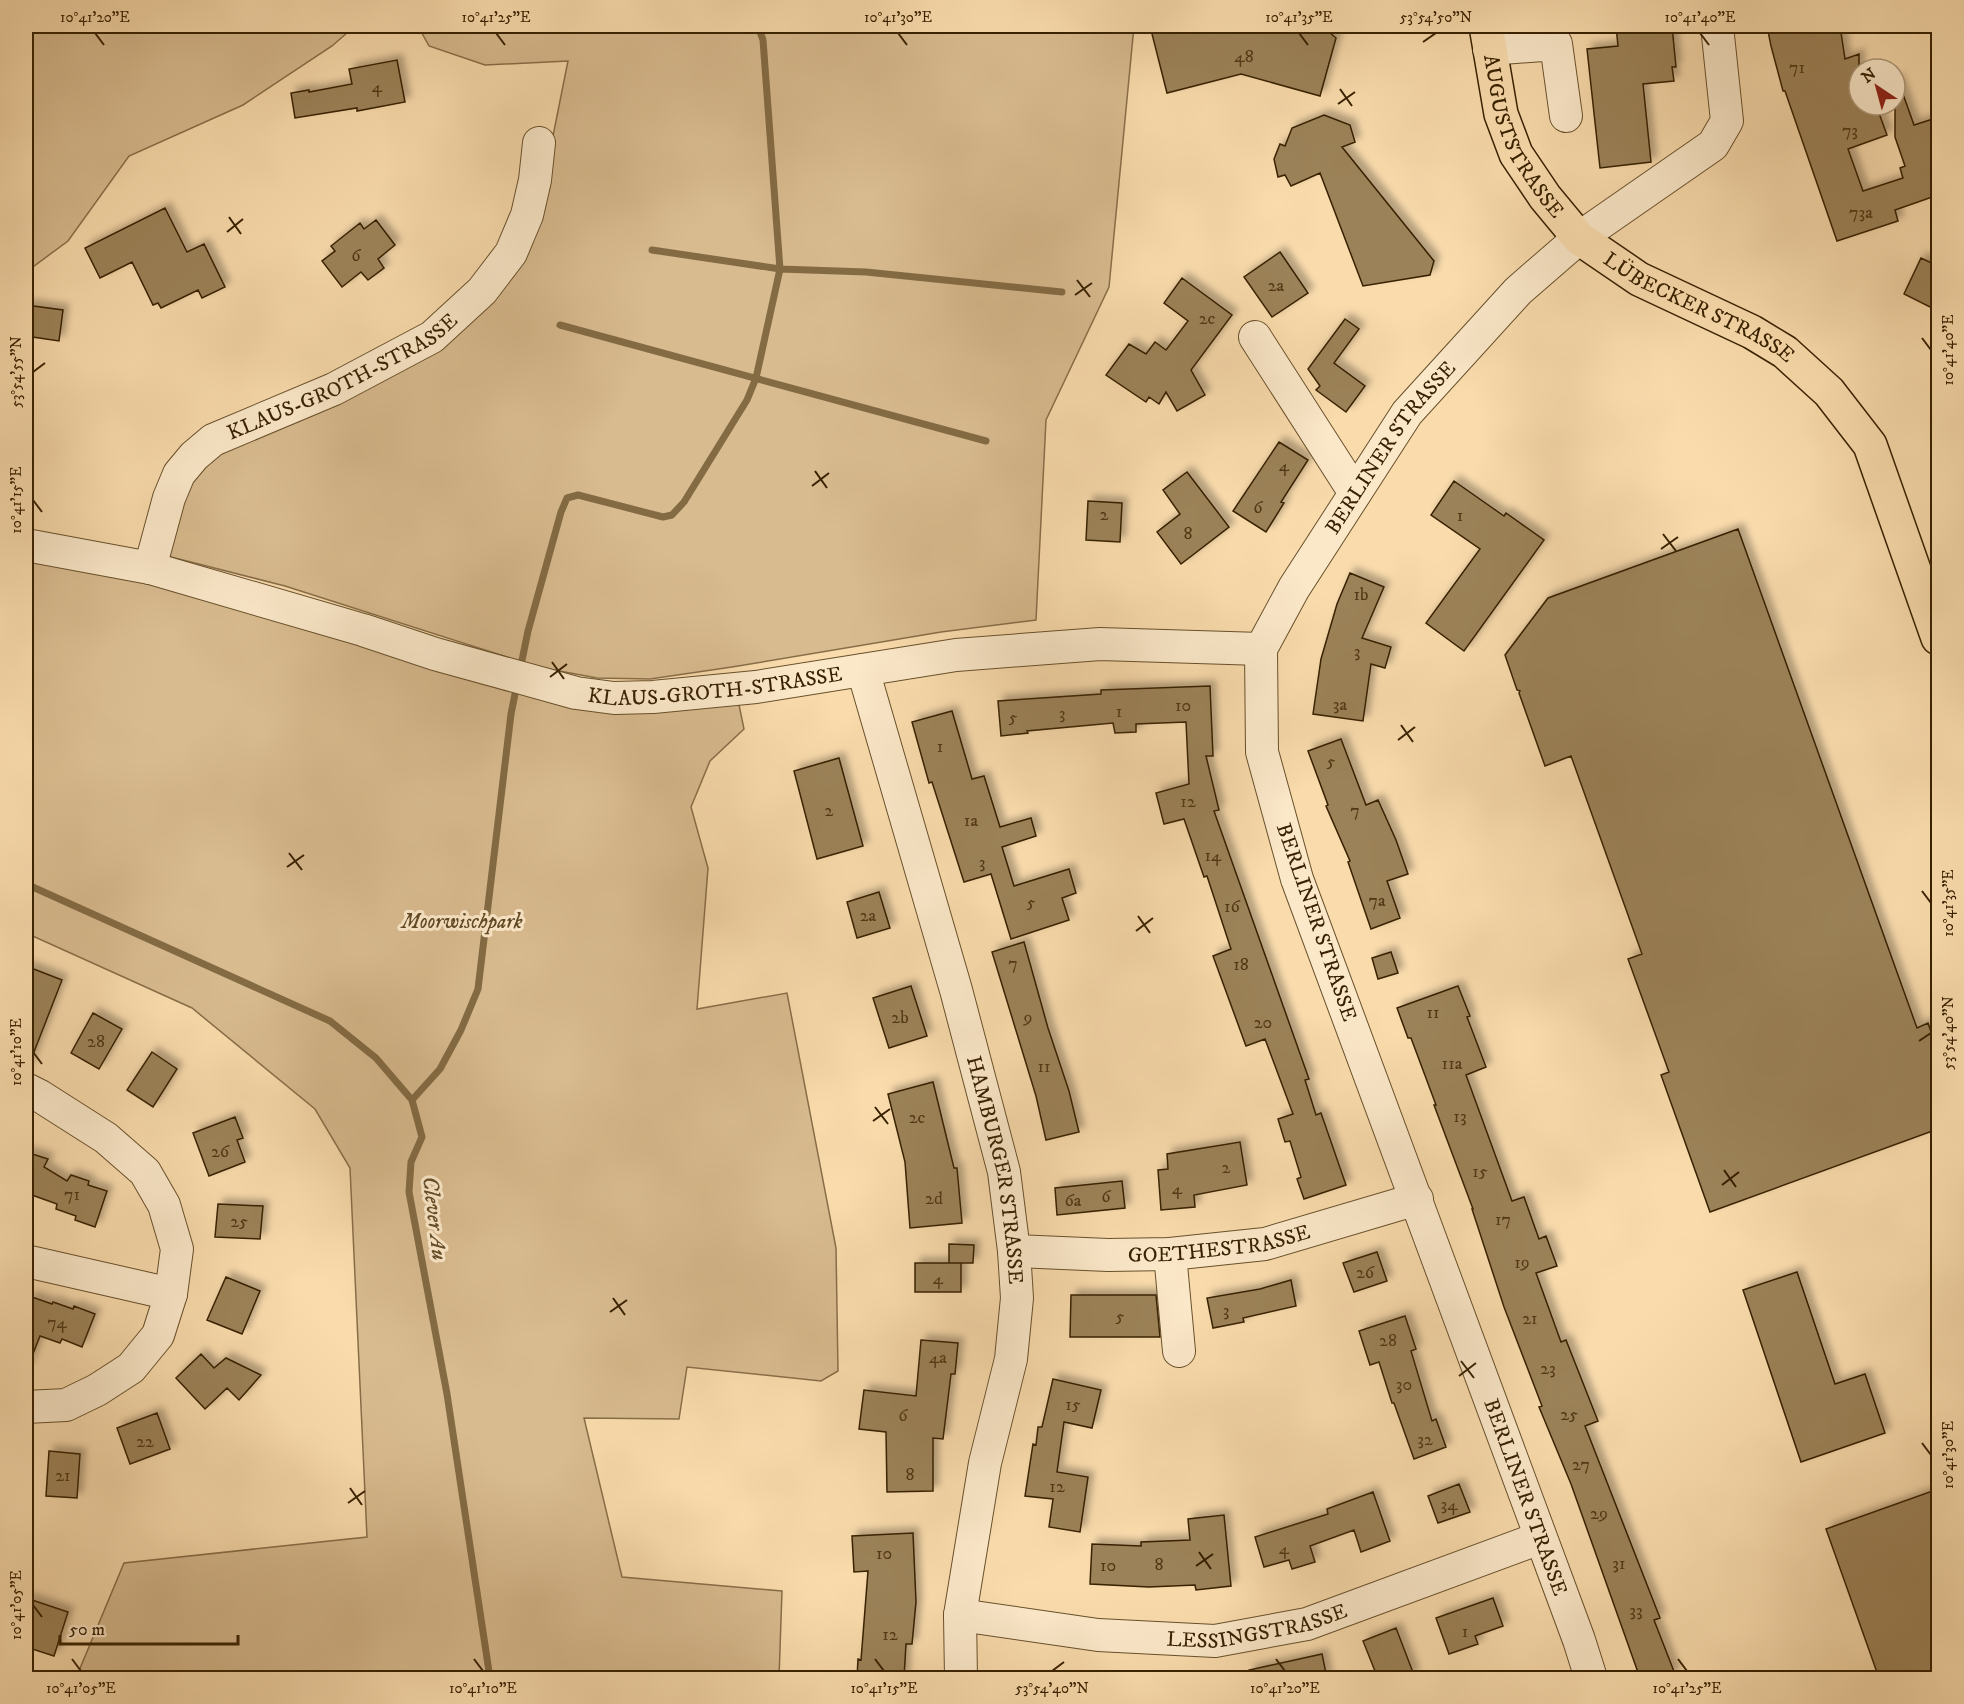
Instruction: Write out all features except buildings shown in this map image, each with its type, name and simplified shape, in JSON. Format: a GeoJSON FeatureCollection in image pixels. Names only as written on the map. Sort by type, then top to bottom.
{"type":"FeatureCollection","features":[{"type":"Feature","properties":{"kind":"main road","name":"AUGUSTSTRASSE"},"geometry":{"type":"LineString","coordinates":[[1488,37],[1501,114],[1516,154],[1545,197],[1579,238]]}},
{"type":"Feature","properties":{"kind":"main road","name":"LÜBECKER STRASSE"},"geometry":{"type":"LineString","coordinates":[[1579,238],[1639,279],[1760,337],[1785,352],[1829,392],[1870,445],[1938,638]]}},
{"type":"Feature","properties":{"kind":"street","name":"LÜBECKER STRASSE"},"geometry":{"type":"LineString","coordinates":[[1579,238],[1713,145],[1728,121],[1717,26]]}},
{"type":"Feature","properties":{"kind":"street"},"geometry":{"type":"LineString","coordinates":[[1488,37],[1556,44],[1566,116]]}},
{"type":"Feature","properties":{"kind":"street","name":"KLAUS-GROTH-STRASSE"},"geometry":{"type":"LineString","coordinates":[[150,568],[169,498],[179,474],[194,456],[213,440],[334,389],[432,337],[482,291],[511,253],[527,215],[535,180],[538,143]]}},
{"type":"Feature","properties":{"kind":"street","name":"BERLINER STRASSE"},"geometry":{"type":"LineString","coordinates":[[1579,238],[1518,291],[1407,413],[1294,588],[1261,650],[1262,752],[1297,879],[1417,1199],[1591,1678]]}},
{"type":"Feature","properties":{"kind":"street"},"geometry":{"type":"LineString","coordinates":[[1256,337],[1355,494]]}},
{"type":"Feature","properties":{"kind":"street","name":"KLAUS-GROTH-STRASSE"},"geometry":{"type":"LineString","coordinates":[[26,545],[150,568],[363,630],[435,654],[576,693],[614,698],[653,697],[756,687],[956,655],[1100,644],[1261,650]]}},
{"type":"Feature","properties":{"kind":"street","name":"HAMBURGER STRASSE"},"geometry":{"type":"LineString","coordinates":[[863,670],[956,990],[1004,1172],[1014,1251],[1017,1298],[1011,1359],[985,1463],[960,1615],[961,1678]]}},
{"type":"Feature","properties":{"kind":"street"},"geometry":{"type":"LineString","coordinates":[[26,1089],[106,1138],[145,1172],[164,1205],[177,1249],[171,1294],[158,1335],[131,1368],[97,1390],[66,1405],[26,1407]]}},
{"type":"Feature","properties":{"kind":"street","name":"GOETHESTRASSE"},"geometry":{"type":"LineString","coordinates":[[1014,1251],[1108,1255],[1170,1254],[1265,1244],[1417,1199]]}},
{"type":"Feature","properties":{"kind":"street"},"geometry":{"type":"LineString","coordinates":[[1170,1254],[1179,1351]]}},
{"type":"Feature","properties":{"kind":"street"},"geometry":{"type":"LineString","coordinates":[[26,1261],[171,1294]]}},
{"type":"Feature","properties":{"kind":"street","name":"LESSINGSTRASSE"},"geometry":{"type":"LineString","coordinates":[[960,1615],[1098,1635],[1215,1641],[1307,1624],[1540,1538]]}},
{"type":"Feature","properties":{"kind":"green space"},"geometry":{"type":"Polygon","coordinates":[[[26,26],[355,26],[332,46],[243,105],[129,156],[68,241],[26,272],[26,26]]]}},
{"type":"Feature","properties":{"kind":"green space"},"geometry":{"type":"Polygon","coordinates":[[[418,26],[1134,26],[1109,287],[1046,420],[1036,620],[941,632],[650,679],[597,678],[538,667],[285,586],[163,555],[187,474],[207,454],[434,342],[540,201],[568,61],[485,65],[429,46],[418,26]]]}},
{"type":"Feature","properties":{"kind":"green space","name":"Moorwischpark"},"geometry":{"type":"Polygon","coordinates":[[[26,558],[118,572],[568,703],[738,700],[744,729],[710,761],[691,807],[708,868],[697,1009],[787,993],[836,1248],[838,1371],[821,1381],[687,1367],[679,1419],[584,1418],[622,1577],[782,1591],[779,1678],[76,1678],[124,1563],[367,1537],[350,1168],[315,1109],[192,1008],[26,933],[26,558]]]}},
{"type":"Feature","properties":{"kind":"waterway"},"geometry":{"type":"LineString","coordinates":[[520,670],[528,631],[561,512],[567,498],[578,495],[663,517],[672,515],[684,502],[747,400],[756,378],[780,269],[763,40],[758,26]]}},
{"type":"Feature","properties":{"kind":"waterway"},"geometry":{"type":"LineString","coordinates":[[652,250],[780,269],[866,272],[1062,292]]}},
{"type":"Feature","properties":{"kind":"waterway"},"geometry":{"type":"LineString","coordinates":[[560,325],[986,441]]}},
{"type":"Feature","properties":{"kind":"waterway"},"geometry":{"type":"LineString","coordinates":[[412,1100],[440,1069],[461,1030],[478,989],[511,714],[517,684]]}},
{"type":"Feature","properties":{"kind":"waterway","name":"Clever Au"},"geometry":{"type":"LineString","coordinates":[[26,884],[330,1021],[376,1058],[412,1100],[422,1137],[411,1162],[409,1192],[447,1394],[490,1678]]}}]}
